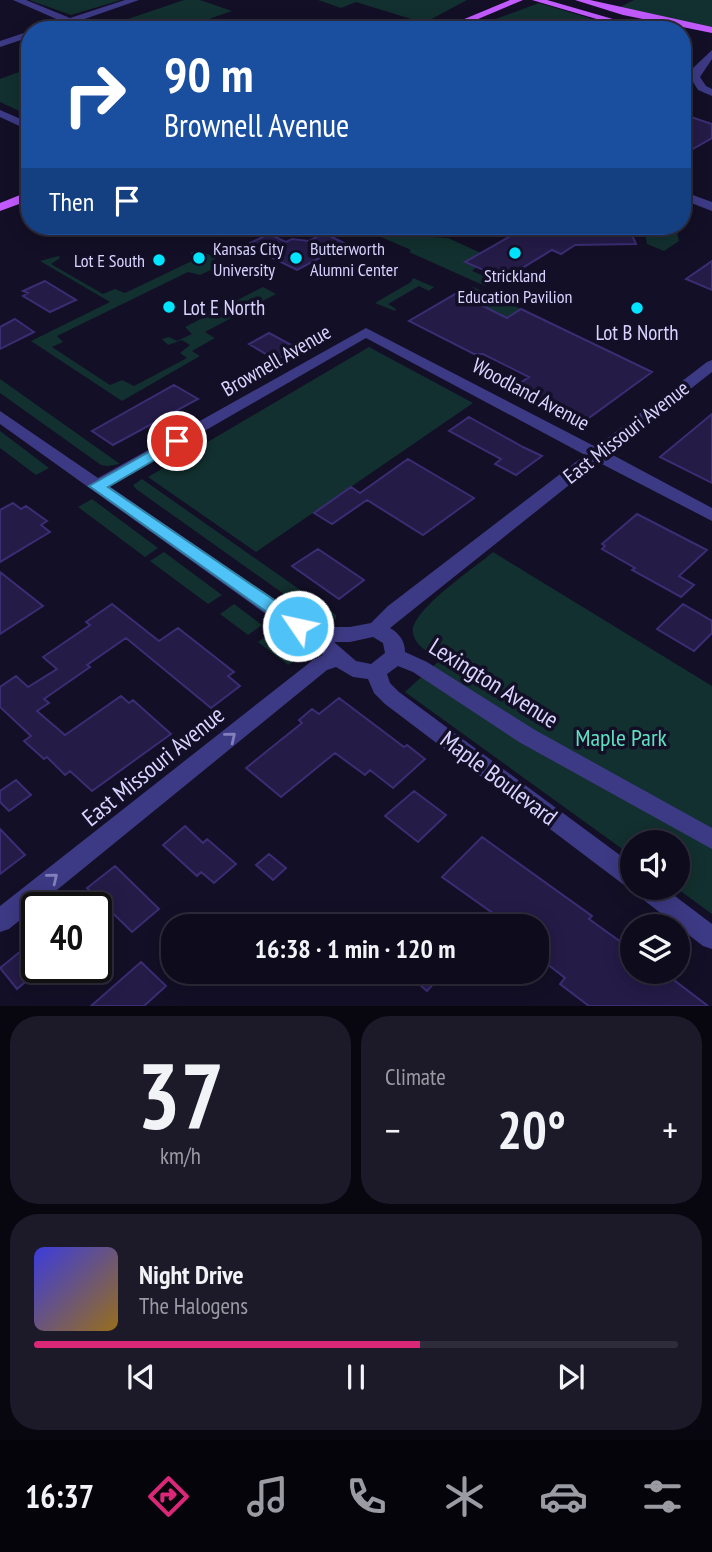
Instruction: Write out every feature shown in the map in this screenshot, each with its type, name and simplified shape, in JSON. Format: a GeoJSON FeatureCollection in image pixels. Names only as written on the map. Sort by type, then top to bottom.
{"type":"FeatureCollection","features":[{"type":"Feature","properties":{"kind":"main road"},"geometry":{"type":"LineString","coordinates":[[450,21],[496,0]]}},
{"type":"Feature","properties":{"kind":"main road"},"geometry":{"type":"LineString","coordinates":[[466,21],[518,0]]}},
{"type":"Feature","properties":{"kind":"main road"},"geometry":{"type":"LineString","coordinates":[[537,0],[613,21]]}},
{"type":"Feature","properties":{"kind":"main road"},"geometry":{"type":"LineString","coordinates":[[580,0],[668,21]]}},
{"type":"Feature","properties":{"kind":"main road"},"geometry":{"type":"LineString","coordinates":[[691,26],[712,30]]}},
{"type":"Feature","properties":{"kind":"main road"},"geometry":{"type":"LineString","coordinates":[[0,207],[21,199]]}},
{"type":"Feature","properties":{"kind":"street"},"geometry":{"type":"LineString","coordinates":[[18,0],[62,21]]}},
{"type":"Feature","properties":{"kind":"street"},"geometry":{"type":"LineString","coordinates":[[80,21],[134,0]]}},
{"type":"Feature","properties":{"kind":"street"},"geometry":{"type":"LineString","coordinates":[[0,44],[21,37]]}},
{"type":"Feature","properties":{"kind":"street"},"geometry":{"type":"LineString","coordinates":[[712,53],[695,76],[702,88],[712,93]]}},
{"type":"Feature","properties":{"kind":"street"},"geometry":{"type":"LineString","coordinates":[[0,113],[21,124]]}},
{"type":"Feature","properties":{"kind":"street"},"geometry":{"type":"LineString","coordinates":[[691,198],[712,206]]}},
{"type":"Feature","properties":{"kind":"street","name":"Woodland Avenue"},"geometry":{"type":"LineString","coordinates":[[366,332],[712,515]]}},
{"type":"Feature","properties":{"kind":"street","name":"Brownell Avenue"},"geometry":{"type":"LineString","coordinates":[[97,486],[366,332]]}},
{"type":"Feature","properties":{"kind":"street","name":"East Missouri Avenue"},"geometry":{"type":"LineString","coordinates":[[376,630],[395,611],[712,365]]}},
{"type":"Feature","properties":{"kind":"street"},"geometry":{"type":"LineString","coordinates":[[0,416],[298,626],[344,646]]}},
{"type":"Feature","properties":{"kind":"street"},"geometry":{"type":"LineString","coordinates":[[360,630],[376,630],[388,636],[395,645],[395,656],[388,665],[376,671],[362,671],[349,666],[344,646],[360,630]]}},
{"type":"Feature","properties":{"kind":"street","name":"East Missouri Avenue"},"geometry":{"type":"LineString","coordinates":[[0,921],[344,646]]}},
{"type":"Feature","properties":{"kind":"street","name":"Lexington Avenue"},"geometry":{"type":"LineString","coordinates":[[395,656],[420,667],[527,736],[712,839]]}},
{"type":"Feature","properties":{"kind":"street","name":"Maple Boulevard"},"geometry":{"type":"LineString","coordinates":[[376,671],[381,687],[391,698],[620,869]]}},
{"type":"Feature","properties":{"kind":"street"},"geometry":{"type":"LineString","coordinates":[[662,900],[712,938]]}},
{"type":"Feature","properties":{"kind":"green space"},"geometry":{"type":"Polygon","coordinates":[[[29,0],[121,0],[71,15],[29,0]]]}},
{"type":"Feature","properties":{"kind":"green space"},"geometry":{"type":"Polygon","coordinates":[[[184,0],[200,0],[232,11],[201,21],[122,21],[184,0]]]}},
{"type":"Feature","properties":{"kind":"green space"},"geometry":{"type":"Polygon","coordinates":[[[318,0],[467,0],[428,21],[418,21],[356,2],[341,8],[318,0]]]}},
{"type":"Feature","properties":{"kind":"green space"},"geometry":{"type":"Polygon","coordinates":[[[634,0],[712,0],[712,28],[691,21],[620,7],[634,0]]]}},
{"type":"Feature","properties":{"kind":"green space"},"geometry":{"type":"Polygon","coordinates":[[[539,3],[599,21],[490,21],[539,3]]]}},
{"type":"Feature","properties":{"kind":"green space"},"geometry":{"type":"Polygon","coordinates":[[[21,71],[21,112],[0,102],[0,79],[21,71]]]}},
{"type":"Feature","properties":{"kind":"green space"},"geometry":{"type":"Polygon","coordinates":[[[429,235],[448,238],[481,253],[466,262],[477,267],[472,271],[484,276],[490,273],[500,278],[485,286],[381,237],[429,235]]]}},
{"type":"Feature","properties":{"kind":"green space"},"geometry":{"type":"Polygon","coordinates":[[[645,235],[678,235],[679,241],[664,251],[647,244],[645,235]]]}},
{"type":"Feature","properties":{"kind":"green space"},"geometry":{"type":"Polygon","coordinates":[[[197,250],[217,258],[211,261],[219,266],[200,275],[188,272],[57,336],[63,342],[52,347],[110,385],[122,380],[134,386],[187,358],[180,353],[190,345],[182,340],[168,345],[162,339],[169,337],[177,341],[192,334],[185,327],[263,287],[276,294],[205,332],[215,338],[192,351],[200,356],[122,401],[31,341],[110,302],[40,261],[59,256],[60,258],[51,264],[103,294],[115,289],[125,293],[196,259],[190,253],[197,250]]]}},
{"type":"Feature","properties":{"kind":"green space"},"geometry":{"type":"Polygon","coordinates":[[[413,278],[434,287],[429,291],[419,286],[388,304],[396,309],[395,311],[375,303],[411,282],[413,278]]]}},
{"type":"Feature","properties":{"kind":"green space"},"geometry":{"type":"Polygon","coordinates":[[[473,287],[521,309],[493,326],[459,295],[473,287]]]}},
{"type":"Feature","properties":{"kind":"green space"},"geometry":{"type":"Polygon","coordinates":[[[369,347],[473,403],[256,552],[148,477],[369,347]]]}},
{"type":"Feature","properties":{"kind":"green space"},"geometry":{"type":"Polygon","coordinates":[[[0,379],[120,464],[101,465],[0,393],[0,379]]]}},
{"type":"Feature","properties":{"kind":"green space"},"geometry":{"type":"Polygon","coordinates":[[[0,431],[49,468],[36,475],[0,448],[0,431]]]}},
{"type":"Feature","properties":{"kind":"green space"},"geometry":{"type":"Polygon","coordinates":[[[142,479],[336,615],[336,619],[312,614],[136,489],[133,485],[142,479]]]}},
{"type":"Feature","properties":{"kind":"green space"},"geometry":{"type":"Polygon","coordinates":[[[92,499],[158,548],[145,557],[78,507],[92,499]]]}},
{"type":"Feature","properties":{"kind":"green space"},"geometry":{"type":"Polygon","coordinates":[[[164,552],[222,595],[208,604],[150,561],[164,552]]]}},
{"type":"Feature","properties":{"kind":"green space","name":"Maple Park"},"geometry":{"type":"Polygon","coordinates":[[[493,552],[712,686],[712,914],[690,898],[690,830],[620,830],[620,847],[405,692],[440,660],[414,638],[415,624],[421,613],[459,578],[493,552]]]}},
{"type":"Feature","properties":{"kind":"green space"},"geometry":{"type":"Polygon","coordinates":[[[234,604],[262,625],[248,635],[220,614],[234,604]]]}},
{"type":"Feature","properties":{"kind":"green space"},"geometry":{"type":"Polygon","coordinates":[[[272,632],[297,652],[298,658],[288,665],[258,642],[272,632]]]}},
{"type":"Feature","properties":{"kind":"building"},"geometry":{"type":"Polygon","coordinates":[[[691,117],[712,124],[712,138],[691,150],[691,117]]]}},
{"type":"Feature","properties":{"kind":"building","name":"Butterworth Alumni Center"},"geometry":{"type":"Polygon","coordinates":[[[267,235],[286,242],[292,239],[309,241],[320,235],[328,235],[346,244],[297,270],[246,245],[267,235]]]}},
{"type":"Feature","properties":{"kind":"building","name":"Strickland Education Pavilion"},"geometry":{"type":"Polygon","coordinates":[[[512,235],[632,235],[636,244],[575,245],[561,254],[552,250],[504,279],[465,262],[512,235]]]}},
{"type":"Feature","properties":{"kind":"building"},"geometry":{"type":"Polygon","coordinates":[[[712,261],[712,290],[686,279],[712,261]]]}},
{"type":"Feature","properties":{"kind":"building"},"geometry":{"type":"Polygon","coordinates":[[[45,281],[76,300],[50,312],[23,296],[28,293],[23,291],[45,281]]]}},
{"type":"Feature","properties":{"kind":"building"},"geometry":{"type":"Polygon","coordinates":[[[457,293],[507,318],[521,309],[652,372],[582,423],[514,387],[529,377],[483,354],[474,354],[409,321],[457,293]]]}},
{"type":"Feature","properties":{"kind":"building"},"geometry":{"type":"Polygon","coordinates":[[[15,319],[34,332],[0,349],[0,327],[15,319]]]}},
{"type":"Feature","properties":{"kind":"building"},"geometry":{"type":"Polygon","coordinates":[[[269,333],[297,348],[276,360],[249,344],[269,333]]]}},
{"type":"Feature","properties":{"kind":"building"},"geometry":{"type":"Polygon","coordinates":[[[174,385],[198,399],[113,445],[92,431],[174,385]]]}},
{"type":"Feature","properties":{"kind":"building"},"geometry":{"type":"Polygon","coordinates":[[[712,414],[712,483],[660,457],[712,414]]]}},
{"type":"Feature","properties":{"kind":"building"},"geometry":{"type":"Polygon","coordinates":[[[469,417],[542,456],[516,475],[495,464],[501,459],[449,431],[469,417]]]}},
{"type":"Feature","properties":{"kind":"building"},"geometry":{"type":"Polygon","coordinates":[[[408,459],[474,498],[423,535],[367,500],[332,524],[314,513],[351,487],[360,493],[408,459]]]}},
{"type":"Feature","properties":{"kind":"building"},"geometry":{"type":"Polygon","coordinates":[[[13,503],[21,509],[26,506],[47,521],[41,525],[50,532],[0,562],[0,510],[13,503]]]}},
{"type":"Feature","properties":{"kind":"building"},"geometry":{"type":"Polygon","coordinates":[[[637,514],[707,550],[679,576],[694,585],[681,597],[632,570],[635,568],[602,549],[605,546],[602,544],[637,514]]]}},
{"type":"Feature","properties":{"kind":"building"},"geometry":{"type":"Polygon","coordinates":[[[318,549],[364,580],[339,599],[292,566],[318,549]]]}},
{"type":"Feature","properties":{"kind":"building"},"geometry":{"type":"Polygon","coordinates":[[[0,572],[43,606],[0,634],[0,572]]]}},
{"type":"Feature","properties":{"kind":"building"},"geometry":{"type":"Polygon","coordinates":[[[112,604],[159,641],[178,628],[234,672],[228,676],[240,686],[211,708],[126,638],[87,665],[90,667],[44,699],[49,703],[37,711],[65,735],[121,696],[129,703],[133,700],[171,734],[92,791],[70,771],[65,775],[47,757],[44,759],[24,741],[31,736],[0,707],[0,687],[16,676],[28,687],[57,669],[43,657],[90,625],[86,622],[112,604]]]}},
{"type":"Feature","properties":{"kind":"building"},"geometry":{"type":"Polygon","coordinates":[[[683,604],[712,621],[712,633],[694,651],[657,629],[683,604]]]}},
{"type":"Feature","properties":{"kind":"building"},"geometry":{"type":"Polygon","coordinates":[[[339,698],[404,747],[407,745],[425,759],[393,788],[370,770],[365,775],[335,753],[281,797],[246,768],[302,723],[299,720],[312,709],[319,714],[339,698]]]}},
{"type":"Feature","properties":{"kind":"building"},"geometry":{"type":"Polygon","coordinates":[[[16,780],[31,795],[9,811],[0,802],[0,791],[16,780]]]}},
{"type":"Feature","properties":{"kind":"building"},"geometry":{"type":"Polygon","coordinates":[[[414,791],[446,815],[418,842],[385,816],[414,791]]]}},
{"type":"Feature","properties":{"kind":"building"},"geometry":{"type":"Polygon","coordinates":[[[185,826],[203,843],[207,839],[236,864],[214,883],[201,872],[197,876],[163,845],[185,826]]]}},
{"type":"Feature","properties":{"kind":"building"},"geometry":{"type":"Polygon","coordinates":[[[0,829],[25,855],[0,874],[0,829]]]}},
{"type":"Feature","properties":{"kind":"building"},"geometry":{"type":"Polygon","coordinates":[[[482,837],[592,916],[589,919],[620,941],[620,984],[679,984],[708,1006],[589,1006],[560,984],[565,978],[549,965],[549,914],[494,914],[442,877],[482,837]]]}},
{"type":"Feature","properties":{"kind":"building"},"geometry":{"type":"Polygon","coordinates":[[[269,854],[286,868],[273,880],[256,865],[269,854]]]}},
{"type":"Feature","properties":{"kind":"building"},"geometry":{"type":"Polygon","coordinates":[[[115,866],[159,909],[132,932],[112,912],[112,892],[91,892],[87,888],[115,866]]]}},
{"type":"Feature","properties":{"kind":"building"},"geometry":{"type":"Polygon","coordinates":[[[21,951],[21,983],[24,983],[17,989],[0,968],[21,951]]]}},
{"type":"Feature","properties":{"kind":"building"},"geometry":{"type":"Polygon","coordinates":[[[141,962],[166,986],[144,1006],[91,1006],[141,962]]]}},
{"type":"Feature","properties":{"kind":"building"},"geometry":{"type":"Polygon","coordinates":[[[419,984],[433,984],[427,991],[419,984]]]}},
{"type":"Feature","properties":{"kind":"place","name":"Strickland Education Pavilion"},"geometry":{"type":"Point","coordinates":[515,253]}},
{"type":"Feature","properties":{"kind":"place","name":"Kansas City University"},"geometry":{"type":"Point","coordinates":[199,258]}},
{"type":"Feature","properties":{"kind":"place","name":"Butterworth Alumni Center"},"geometry":{"type":"Point","coordinates":[296,258]}},
{"type":"Feature","properties":{"kind":"place","name":"Lot E South"},"geometry":{"type":"Point","coordinates":[159,260]}},
{"type":"Feature","properties":{"kind":"place","name":"Lot E North"},"geometry":{"type":"Point","coordinates":[169,307]}},
{"type":"Feature","properties":{"kind":"place","name":"Lot B North"},"geometry":{"type":"Point","coordinates":[637,308]}},
{"type":"Feature","properties":{"kind":"route"},"geometry":{"type":"LineString","coordinates":[[177,441],[97,486],[298,626]]}}]}
